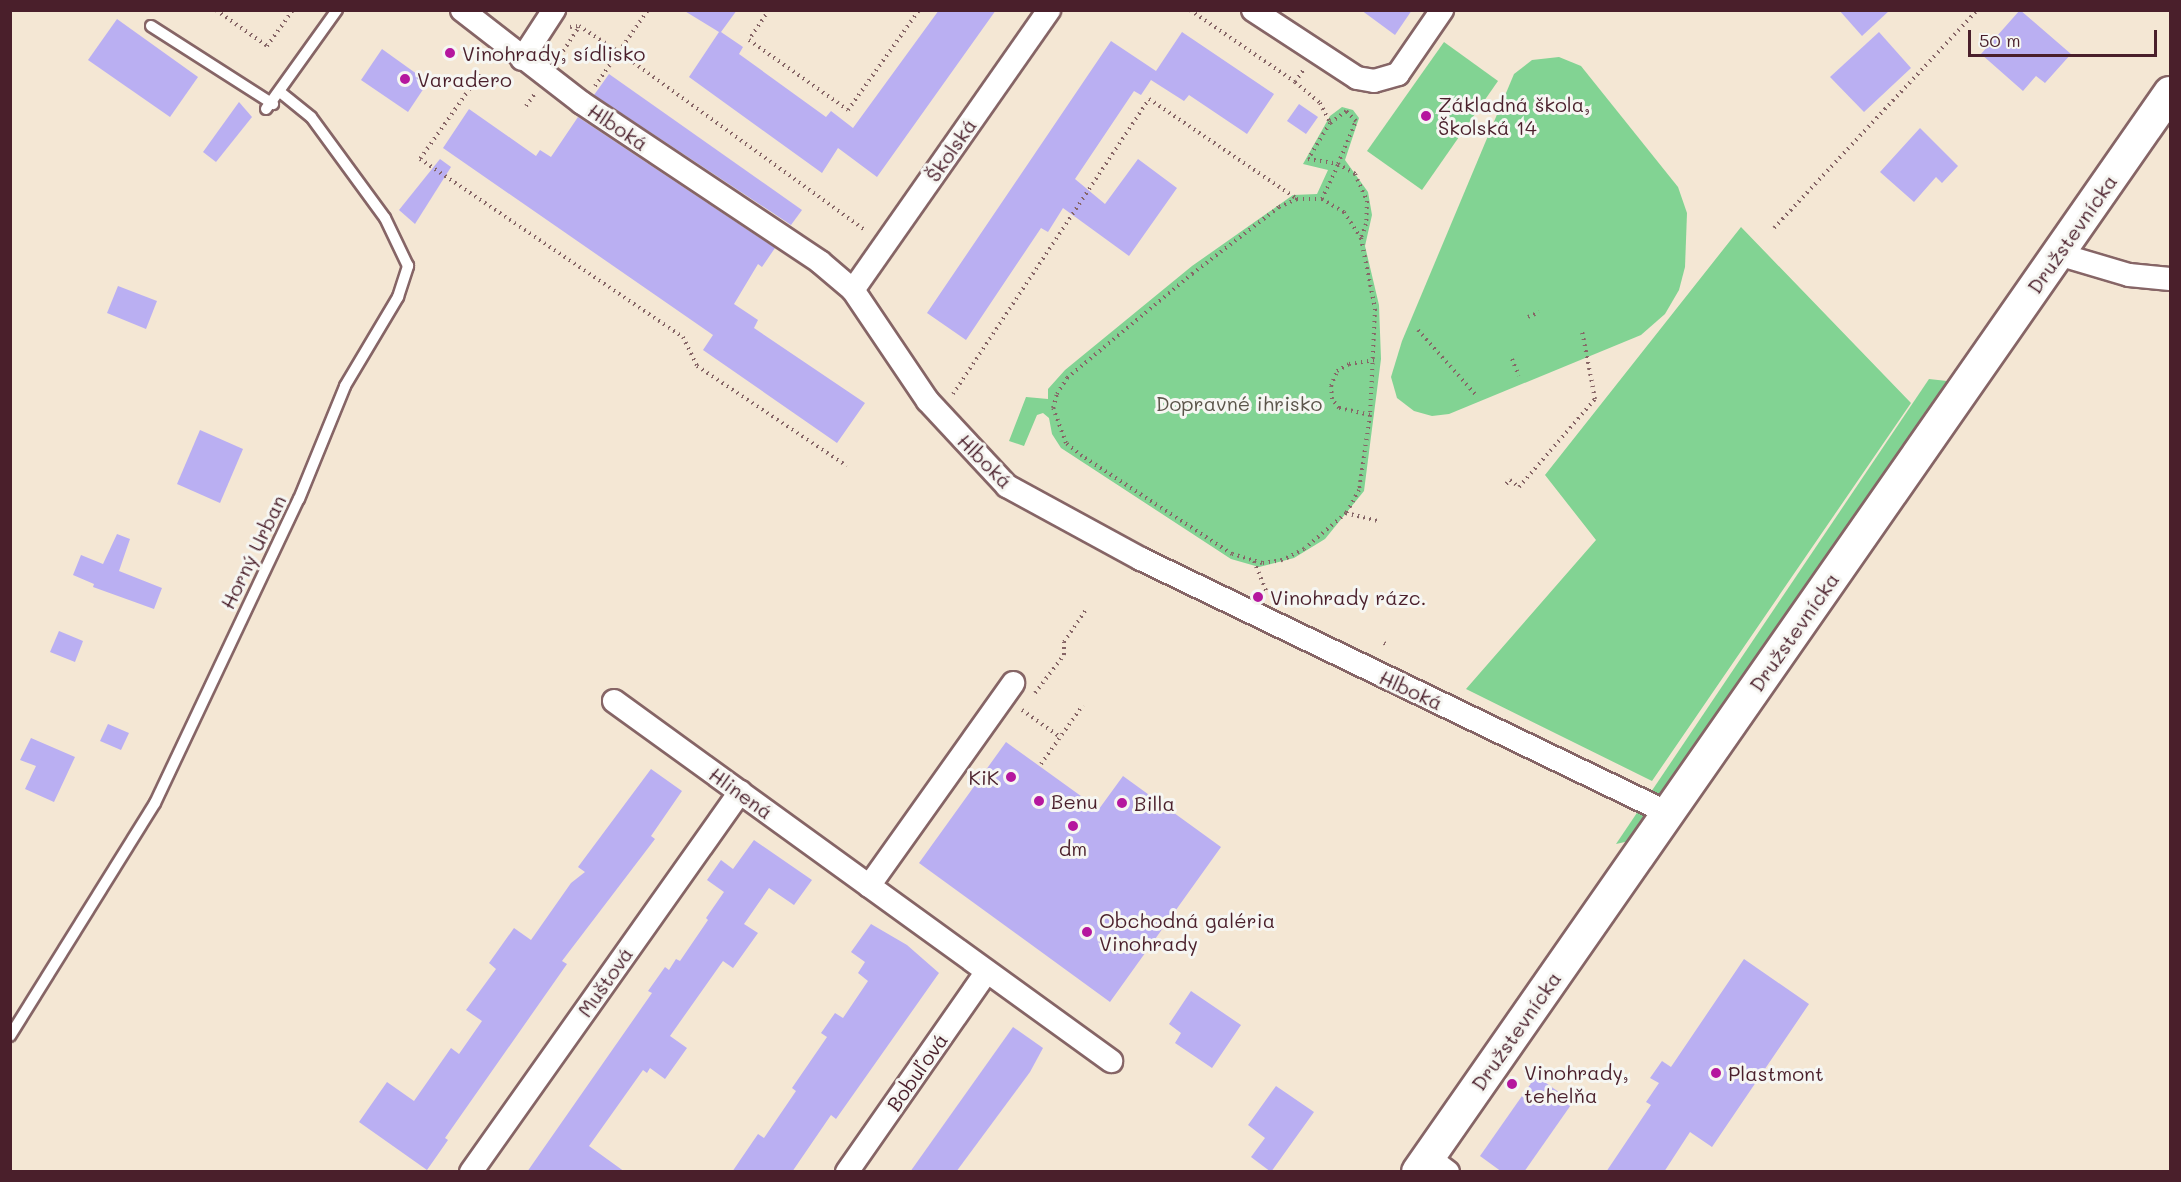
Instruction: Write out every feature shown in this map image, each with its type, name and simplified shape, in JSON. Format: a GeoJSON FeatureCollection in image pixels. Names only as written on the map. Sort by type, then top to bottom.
{"type":"FeatureCollection","features":[{"type":"Feature","properties":{"kind":"main road","name":"Družstevnícka"},"geometry":{"type":"LineString","coordinates":[[1432,1167],[1668,813],[2170,93]]}},
{"type":"Feature","properties":{"kind":"street","name":"Hlboká"},"geometry":{"type":"LineString","coordinates":[[462,10],[522,59],[582,103],[820,262],[853,290],[928,401],[1007,486],[1106,542],[1668,813]]}},
{"type":"Feature","properties":{"kind":"street","name":"Školská"},"geometry":{"type":"LineString","coordinates":[[853,290],[1048,10]]}},
{"type":"Feature","properties":{"kind":"street"},"geometry":{"type":"LineString","coordinates":[[1253,10],[1357,78],[1374,81],[1398,74],[1442,10]]}},
{"type":"Feature","properties":{"kind":"street"},"geometry":{"type":"LineString","coordinates":[[522,59],[548,19]]}},
{"type":"Feature","properties":{"kind":"street"},"geometry":{"type":"LineString","coordinates":[[2058,254],[2129,274],[2170,279]]}},
{"type":"Feature","properties":{"kind":"street"},"geometry":{"type":"LineString","coordinates":[[869,886],[1018,691]]}},
{"type":"Feature","properties":{"kind":"street","name":"Hlinená"},"geometry":{"type":"LineString","coordinates":[[614,701],[986,973],[1111,1061]]}},
{"type":"Feature","properties":{"kind":"street","name":"Muštová"},"geometry":{"type":"LineString","coordinates":[[471,1172],[740,792]]}},
{"type":"Feature","properties":{"kind":"street","name":"Bobuľová"},"geometry":{"type":"LineString","coordinates":[[847,1172],[986,973]]}},
{"type":"Feature","properties":{"kind":"lane"},"geometry":{"type":"LineString","coordinates":[[151,26],[269,107],[338,10]]}},
{"type":"Feature","properties":{"kind":"lane","name":"Horný Urban"},"geometry":{"type":"LineString","coordinates":[[10,1036],[155,803],[299,499],[345,386],[398,297],[408,266],[385,219],[311,117],[280,92]]}},
{"type":"Feature","properties":{"kind":"path"},"geometry":{"type":"LineString","coordinates":[[216,10],[267,46],[292,10]]}},
{"type":"Feature","properties":{"kind":"path"},"geometry":{"type":"LineString","coordinates":[[582,103],[648,10]]}},
{"type":"Feature","properties":{"kind":"path"},"geometry":{"type":"LineString","coordinates":[[769,10],[749,40],[848,110],[919,10]]}},
{"type":"Feature","properties":{"kind":"path"},"geometry":{"type":"LineString","coordinates":[[1190,10],[1295,82],[1320,104],[1330,123]]}},
{"type":"Feature","properties":{"kind":"path"},"geometry":{"type":"LineString","coordinates":[[1774,228],[1977,10]]}},
{"type":"Feature","properties":{"kind":"path"},"geometry":{"type":"LineString","coordinates":[[548,19],[579,26],[619,52],[872,236]]}},
{"type":"Feature","properties":{"kind":"path"},"geometry":{"type":"LineString","coordinates":[[1295,82],[1315,52]]}},
{"type":"Feature","properties":{"kind":"path"},"geometry":{"type":"LineString","coordinates":[[480,74],[420,159],[683,337],[697,366],[847,466]]}},
{"type":"Feature","properties":{"kind":"path"},"geometry":{"type":"LineString","coordinates":[[951,398],[1149,99],[1298,199]]}},
{"type":"Feature","properties":{"kind":"path"},"geometry":{"type":"LineString","coordinates":[[1322,199],[1338,164],[1356,121],[1346,111],[1330,123],[1308,159],[1338,164],[1355,174],[1367,201],[1366,224],[1361,238]]}},
{"type":"Feature","properties":{"kind":"path"},"geometry":{"type":"LineString","coordinates":[[1298,199],[1322,199],[1344,212],[1361,238],[1375,309],[1375,360],[1359,490],[1346,513],[1304,549],[1282,560],[1254,560],[1222,548],[1082,456],[1066,443],[1053,408],[1067,378],[1192,274],[1279,207],[1298,199]]}},
{"type":"Feature","properties":{"kind":"path"},"geometry":{"type":"LineString","coordinates":[[1528,317],[1539,312]]}},
{"type":"Feature","properties":{"kind":"path"},"geometry":{"type":"LineString","coordinates":[[1418,330],[1476,395]]}},
{"type":"Feature","properties":{"kind":"path"},"geometry":{"type":"LineString","coordinates":[[1506,484],[1510,480],[1519,487],[1595,399],[1582,331]]}},
{"type":"Feature","properties":{"kind":"path"},"geometry":{"type":"LineString","coordinates":[[1512,359],[1520,376]]}},
{"type":"Feature","properties":{"kind":"path"},"geometry":{"type":"LineString","coordinates":[[1370,415],[1339,408],[1332,399],[1331,386],[1337,371],[1349,364],[1375,360]]}},
{"type":"Feature","properties":{"kind":"path"},"geometry":{"type":"LineString","coordinates":[[1346,513],[1379,521]]}},
{"type":"Feature","properties":{"kind":"path"},"geometry":{"type":"LineString","coordinates":[[1254,560],[1272,604]]}},
{"type":"Feature","properties":{"kind":"path"},"geometry":{"type":"LineString","coordinates":[[1033,696],[1064,654],[1064,642],[1087,608]]}},
{"type":"Feature","properties":{"kind":"path"},"geometry":{"type":"LineString","coordinates":[[1018,691],[1017,706],[1060,737]]}},
{"type":"Feature","properties":{"kind":"path"},"geometry":{"type":"LineString","coordinates":[[1041,764],[1083,705]]}},
{"type":"Feature","properties":{"kind":"green space"},"geometry":{"type":"Polygon","coordinates":[[[1444,42],[1498,81],[1422,190],[1367,151],[1444,42]]]}},
{"type":"Feature","properties":{"kind":"green space"},"geometry":{"type":"Polygon","coordinates":[[[1559,57],[1581,66],[1678,187],[1687,213],[1685,267],[1679,290],[1665,314],[1641,335],[1449,414],[1432,416],[1414,411],[1397,398],[1391,377],[1402,341],[1514,74],[1532,60],[1559,57]]]}},
{"type":"Feature","properties":{"kind":"green space","name":"Dopravné ihrisko"},"geometry":{"type":"Polygon","coordinates":[[[1342,107],[1353,110],[1359,118],[1345,160],[1368,192],[1372,215],[1365,246],[1379,305],[1381,359],[1364,491],[1325,539],[1294,558],[1259,567],[1231,559],[1061,448],[1052,434],[1049,418],[1043,413],[1037,415],[1024,446],[1009,441],[1026,397],[1048,399],[1048,389],[1065,370],[1192,266],[1293,195],[1317,194],[1328,170],[1303,164],[1330,116],[1342,107]]]}},
{"type":"Feature","properties":{"kind":"green space"},"geometry":{"type":"Polygon","coordinates":[[[1741,227],[1911,403],[1652,781],[1466,689],[1596,540],[1545,475],[1741,227]]]}},
{"type":"Feature","properties":{"kind":"green space"},"geometry":{"type":"Polygon","coordinates":[[[1929,379],[1983,385],[1674,831],[1616,844],[1929,379]]]}},
{"type":"Feature","properties":{"kind":"building"},"geometry":{"type":"Polygon","coordinates":[[[683,10],[737,10],[721,32],[743,47],[739,54],[826,117],[831,111],[853,128],[939,10],[996,10],[877,177],[838,148],[822,173],[689,77],[719,32],[683,10]]]}},
{"type":"Feature","properties":{"kind":"building"},"geometry":{"type":"Polygon","coordinates":[[[1361,10],[1412,10],[1395,35],[1361,10]]]}},
{"type":"Feature","properties":{"kind":"building"},"geometry":{"type":"Polygon","coordinates":[[[1839,10],[1890,10],[1862,36],[1839,10]]]}},
{"type":"Feature","properties":{"kind":"building"},"geometry":{"type":"Polygon","coordinates":[[[2020,10],[2071,54],[2045,83],[2036,76],[2023,91],[1981,54],[2020,10]]]}},
{"type":"Feature","properties":{"kind":"building"},"geometry":{"type":"Polygon","coordinates":[[[117,19],[198,77],[170,117],[88,60],[117,19]]]}},
{"type":"Feature","properties":{"kind":"building"},"geometry":{"type":"Polygon","coordinates":[[[1182,32],[1274,94],[1247,134],[1189,95],[1184,101],[1151,80],[1141,95],[1134,91],[1075,179],[1105,204],[1138,159],[1177,188],[1129,256],[1063,208],[1048,232],[1041,228],[966,340],[927,313],[1111,41],[1156,71],[1182,32]]]}},
{"type":"Feature","properties":{"kind":"building"},"geometry":{"type":"Polygon","coordinates":[[[1879,32],[1911,68],[1864,112],[1830,77],[1879,32]]]}},
{"type":"Feature","properties":{"kind":"building"},"geometry":{"type":"Polygon","coordinates":[[[382,49],[428,82],[408,112],[361,80],[382,49]]]}},
{"type":"Feature","properties":{"kind":"building"},"geometry":{"type":"Polygon","coordinates":[[[609,74],[802,210],[791,225],[594,95],[609,74]]]}},
{"type":"Feature","properties":{"kind":"building"},"geometry":{"type":"Polygon","coordinates":[[[239,102],[252,117],[216,162],[203,152],[239,102]]]}},
{"type":"Feature","properties":{"kind":"building"},"geometry":{"type":"Polygon","coordinates":[[[1299,104],[1318,117],[1306,134],[1287,121],[1299,104]]]}},
{"type":"Feature","properties":{"kind":"building"},"geometry":{"type":"Polygon","coordinates":[[[469,109],[536,156],[540,150],[551,157],[578,117],[775,248],[762,267],[758,264],[734,304],[758,320],[754,328],[865,403],[837,443],[703,350],[713,335],[443,148],[469,109]]]}},
{"type":"Feature","properties":{"kind":"building"},"geometry":{"type":"Polygon","coordinates":[[[1920,128],[1958,166],[1942,183],[1936,177],[1914,202],[1880,172],[1920,128]]]}},
{"type":"Feature","properties":{"kind":"building"},"geometry":{"type":"Polygon","coordinates":[[[440,159],[451,167],[415,224],[399,210],[440,159]]]}},
{"type":"Feature","properties":{"kind":"building"},"geometry":{"type":"Polygon","coordinates":[[[118,286],[157,301],[146,329],[107,313],[118,286]]]}},
{"type":"Feature","properties":{"kind":"building"},"geometry":{"type":"Polygon","coordinates":[[[200,430],[243,449],[220,503],[177,484],[200,430]]]}},
{"type":"Feature","properties":{"kind":"building"},"geometry":{"type":"Polygon","coordinates":[[[117,534],[130,539],[119,571],[162,588],[154,609],[93,587],[94,584],[73,575],[81,555],[103,564],[117,534]]]}},
{"type":"Feature","properties":{"kind":"building"},"geometry":{"type":"Polygon","coordinates":[[[59,631],[83,641],[75,662],[50,652],[59,631]]]}},
{"type":"Feature","properties":{"kind":"building"},"geometry":{"type":"Polygon","coordinates":[[[108,724],[129,733],[121,750],[100,741],[108,724]]]}},
{"type":"Feature","properties":{"kind":"building"},"geometry":{"type":"Polygon","coordinates":[[[31,738],[75,757],[54,802],[25,789],[36,766],[20,760],[31,738]]]}},
{"type":"Feature","properties":{"kind":"building","name":"Obchodná galéria Vinohrady"},"geometry":{"type":"Polygon","coordinates":[[[1006,742],[1099,809],[1123,776],[1221,847],[1110,1002],[919,863],[1006,742]]]}},
{"type":"Feature","properties":{"kind":"building"},"geometry":{"type":"Polygon","coordinates":[[[651,769],[682,791],[651,836],[655,839],[562,961],[567,964],[445,1138],[448,1140],[427,1170],[359,1122],[387,1082],[414,1101],[451,1048],[459,1054],[482,1021],[466,1010],[496,969],[489,963],[514,928],[531,940],[571,883],[585,872],[578,867],[651,769]]]}},
{"type":"Feature","properties":{"kind":"building"},"geometry":{"type":"Polygon","coordinates":[[[754,840],[812,880],[794,905],[769,888],[744,924],[758,933],[733,968],[723,961],[670,1036],[687,1048],[665,1079],[650,1068],[647,1073],[643,1070],[589,1146],[625,1172],[527,1172],[652,993],[648,991],[665,967],[669,970],[676,959],[680,961],[708,920],[706,918],[724,892],[707,880],[721,860],[733,869],[754,840]]]}},
{"type":"Feature","properties":{"kind":"building"},"geometry":{"type":"Polygon","coordinates":[[[871,924],[907,945],[939,973],[836,1119],[831,1115],[792,1172],[732,1172],[758,1134],[764,1138],[796,1091],[792,1088],[827,1037],[821,1033],[835,1013],[843,1018],[868,981],[858,973],[865,962],[851,952],[871,924]]]}},
{"type":"Feature","properties":{"kind":"building"},"geometry":{"type":"Polygon","coordinates":[[[1744,959],[1809,1004],[1712,1147],[1690,1132],[1664,1172],[1606,1172],[1651,1105],[1646,1102],[1659,1083],[1650,1078],[1662,1061],[1671,1067],[1744,959]]]}},
{"type":"Feature","properties":{"kind":"building"},"geometry":{"type":"Polygon","coordinates":[[[1191,991],[1241,1025],[1212,1068],[1175,1043],[1181,1033],[1169,1024],[1191,991]]]}},
{"type":"Feature","properties":{"kind":"building"},"geometry":{"type":"Polygon","coordinates":[[[1013,1027],[1043,1048],[1030,1072],[956,1172],[910,1172],[1013,1027]]]}},
{"type":"Feature","properties":{"kind":"building"},"geometry":{"type":"Polygon","coordinates":[[[1536,1076],[1573,1102],[1524,1172],[1502,1172],[1480,1156],[1536,1076]]]}},
{"type":"Feature","properties":{"kind":"building"},"geometry":{"type":"Polygon","coordinates":[[[1276,1086],[1314,1112],[1271,1172],[1251,1157],[1265,1138],[1248,1125],[1276,1086]]]}},
{"type":"Feature","properties":{"kind":"place","name":"Vinohrady, sídlisko"},"geometry":{"type":"Point","coordinates":[450,53]}},
{"type":"Feature","properties":{"kind":"place","name":"Varadero"},"geometry":{"type":"Point","coordinates":[405,79]}},
{"type":"Feature","properties":{"kind":"place","name":"Základná škola, Školská 14"},"geometry":{"type":"Point","coordinates":[1426,116]}},
{"type":"Feature","properties":{"kind":"place","name":"Vinohrady rázc."},"geometry":{"type":"Point","coordinates":[1258,597]}},
{"type":"Feature","properties":{"kind":"place","name":"KiK"},"geometry":{"type":"Point","coordinates":[1011,777]}},
{"type":"Feature","properties":{"kind":"place","name":"Benu"},"geometry":{"type":"Point","coordinates":[1039,801]}},
{"type":"Feature","properties":{"kind":"place","name":"Billa"},"geometry":{"type":"Point","coordinates":[1122,803]}},
{"type":"Feature","properties":{"kind":"place","name":"dm"},"geometry":{"type":"Point","coordinates":[1073,826]}},
{"type":"Feature","properties":{"kind":"place","name":"Obchodná galéria Vinohrady"},"geometry":{"type":"Point","coordinates":[1087,932]}},
{"type":"Feature","properties":{"kind":"place","name":"Plastmont"},"geometry":{"type":"Point","coordinates":[1716,1073]}},
{"type":"Feature","properties":{"kind":"place","name":"Vinohrady, tehelňa"},"geometry":{"type":"Point","coordinates":[1512,1084]}}]}
